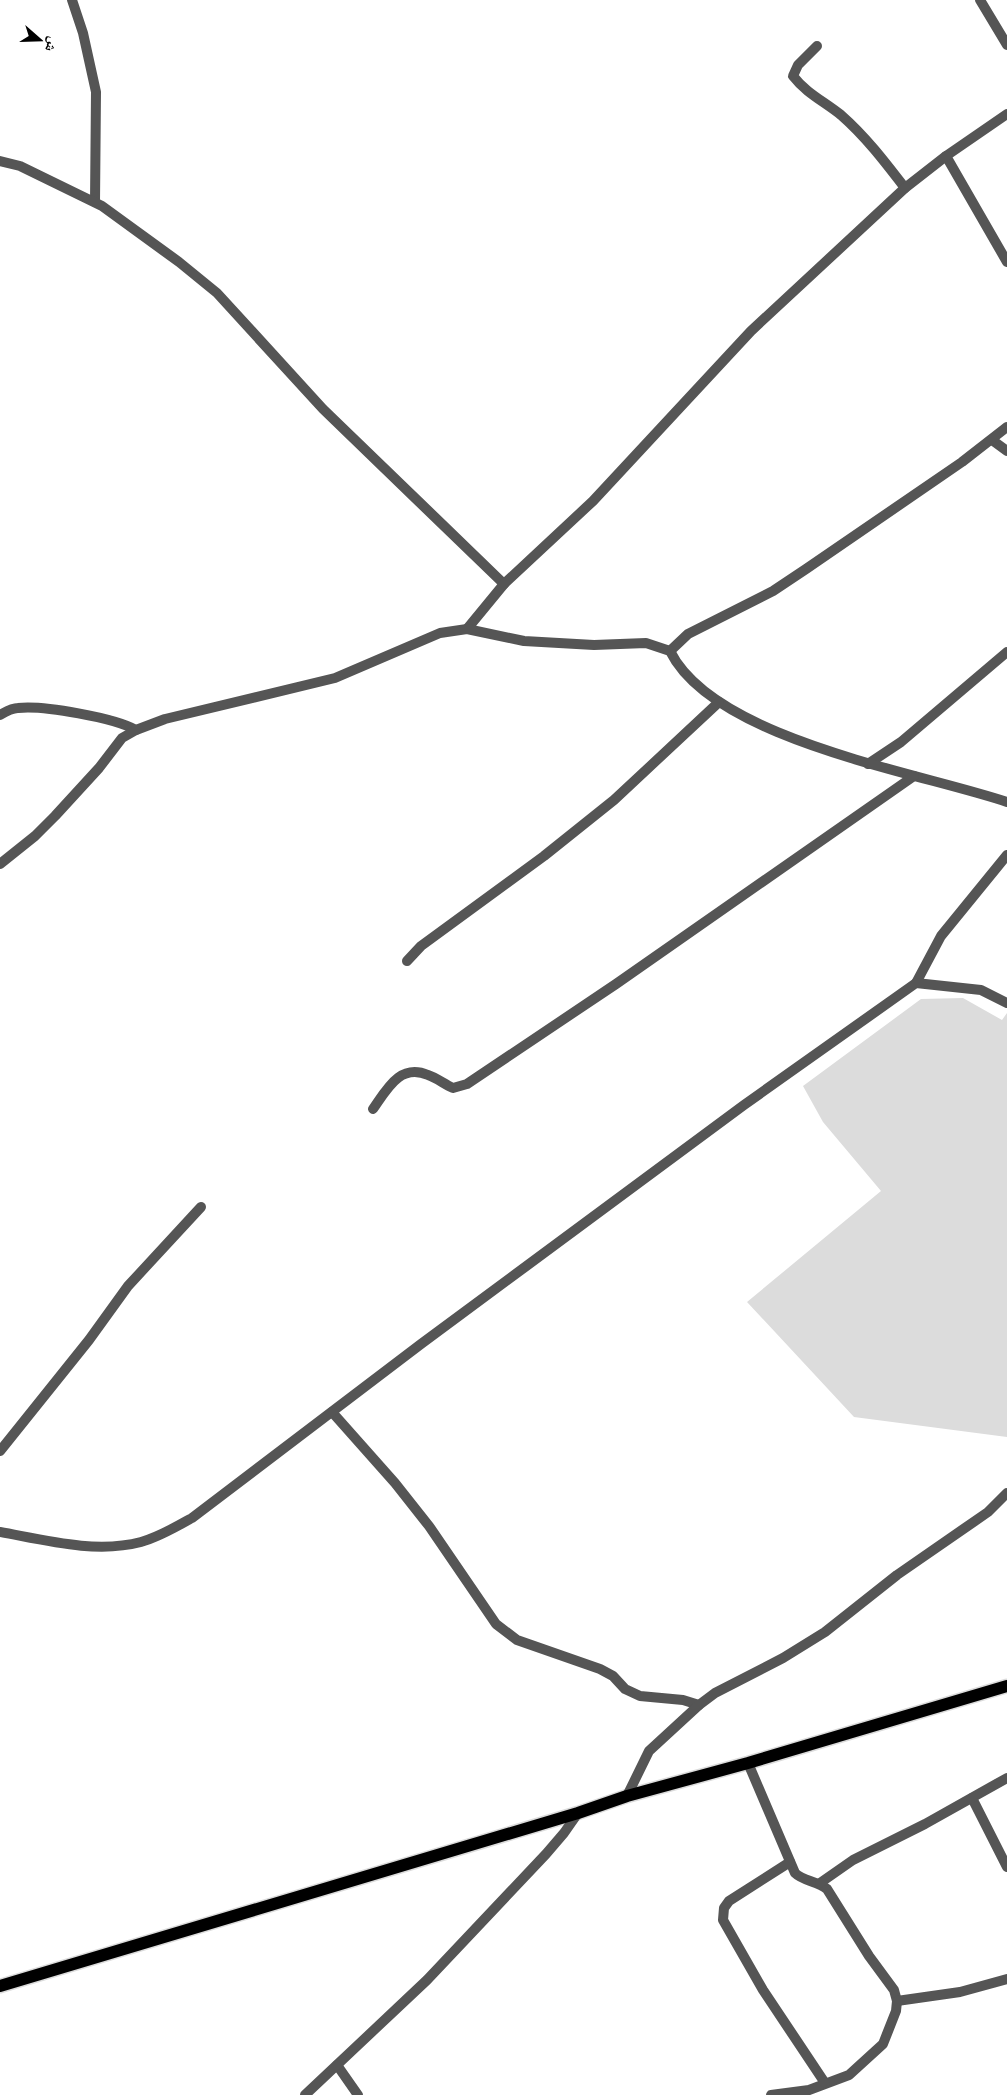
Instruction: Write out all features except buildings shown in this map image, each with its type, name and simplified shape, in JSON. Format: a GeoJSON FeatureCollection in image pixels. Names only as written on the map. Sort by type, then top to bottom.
{"type":"FeatureCollection","features":[{"type":"Feature","properties":{"kind":"main road"},"geometry":{"type":"LineString","coordinates":[[0,1986],[578,1813],[627,1796],[748,1763],[1007,1686]]}},
{"type":"Feature","properties":{"kind":"street"},"geometry":{"type":"LineString","coordinates":[[72,0],[96,92],[95,202]]}},
{"type":"Feature","properties":{"kind":"street"},"geometry":{"type":"LineString","coordinates":[[980,0],[1007,45]]}},
{"type":"Feature","properties":{"kind":"street"},"geometry":{"type":"LineString","coordinates":[[817,46],[798,65],[793,76],[800,84],[840,114],[870,143],[905,188]]}},
{"type":"Feature","properties":{"kind":"street"},"geometry":{"type":"LineString","coordinates":[[467,629],[504,584],[593,501],[751,331],[905,188],[946,156],[1007,114]]}},
{"type":"Feature","properties":{"kind":"street"},"geometry":{"type":"LineString","coordinates":[[946,156],[1007,262]]}},
{"type":"Feature","properties":{"kind":"street"},"geometry":{"type":"LineString","coordinates":[[0,161],[20,166],[95,202],[179,262],[217,293],[322,409],[504,584]]}},
{"type":"Feature","properties":{"kind":"street"},"geometry":{"type":"LineString","coordinates":[[670,651],[688,634],[773,591],[992,440],[1007,427]]}},
{"type":"Feature","properties":{"kind":"street"},"geometry":{"type":"LineString","coordinates":[[992,440],[1007,451]]}},
{"type":"Feature","properties":{"kind":"street"},"geometry":{"type":"LineString","coordinates":[[0,864],[35,836],[94,774],[122,738],[136,730],[165,718],[335,678],[440,633],[467,629],[524,641],[586,645],[646,643],[670,651],[676,663],[690,680],[719,702],[740,714],[797,738],[868,764],[1007,802]]}},
{"type":"Feature","properties":{"kind":"street"},"geometry":{"type":"LineString","coordinates":[[868,764],[901,742],[1007,652]]}},
{"type":"Feature","properties":{"kind":"street"},"geometry":{"type":"LineString","coordinates":[[407,961],[421,946],[544,856],[614,800],[719,702]]}},
{"type":"Feature","properties":{"kind":"street"},"geometry":{"type":"LineString","coordinates":[[0,715],[17,708],[47,710],[123,722],[136,730]]}},
{"type":"Feature","properties":{"kind":"street"},"geometry":{"type":"LineString","coordinates":[[374,1109],[394,1079],[406,1073],[415,1071],[429,1075],[453,1088],[467,1084],[616,984],[914,776]]}},
{"type":"Feature","properties":{"kind":"street"},"geometry":{"type":"LineString","coordinates":[[0,1532],[62,1545],[106,1546],[140,1543],[162,1535],[192,1518],[261,1464],[736,1111],[916,983],[941,936],[1007,855]]}},
{"type":"Feature","properties":{"kind":"street"},"geometry":{"type":"LineString","coordinates":[[916,983],[981,990],[1007,1004]]}},
{"type":"Feature","properties":{"kind":"street"},"geometry":{"type":"LineString","coordinates":[[0,1451],[90,1340],[128,1286],[201,1207]]}},
{"type":"Feature","properties":{"kind":"street"},"geometry":{"type":"LineString","coordinates":[[332,1412],[395,1483],[429,1526],[496,1624],[506,1633],[517,1640],[600,1669],[613,1676],[625,1689],[640,1696],[683,1700],[698,1705]]}},
{"type":"Feature","properties":{"kind":"street"},"geometry":{"type":"LineString","coordinates":[[627,1796],[649,1751],[698,1705],[715,1693],[784,1658],[825,1632],[877,1590],[988,1512],[1007,1493]]}},
{"type":"Feature","properties":{"kind":"street"},"geometry":{"type":"LineString","coordinates":[[748,1763],[798,1877],[820,1883],[827,1888],[850,1927],[894,1990],[898,2001],[896,2011],[882,2044],[849,2075],[809,2090],[771,2095]]}},
{"type":"Feature","properties":{"kind":"street"},"geometry":{"type":"LineString","coordinates":[[820,1883],[853,1860],[1007,1778]]}},
{"type":"Feature","properties":{"kind":"street"},"geometry":{"type":"LineString","coordinates":[[972,1798],[1007,1867]]}},
{"type":"Feature","properties":{"kind":"street"},"geometry":{"type":"LineString","coordinates":[[305,2095],[458,1948],[552,1847],[578,1813]]}},
{"type":"Feature","properties":{"kind":"street"},"geometry":{"type":"LineString","coordinates":[[790,1862],[729,1901],[724,1908],[723,1920],[763,1990],[825,2083]]}},
{"type":"Feature","properties":{"kind":"street"},"geometry":{"type":"LineString","coordinates":[[898,2001],[960,1992],[1007,1979]]}},
{"type":"Feature","properties":{"kind":"street"},"geometry":{"type":"LineString","coordinates":[[338,2065],[358,2095]]}},
{"type":"Feature","properties":{"kind":"shaded area"},"geometry":{"type":"Polygon","coordinates":[[[963,998],[1002,1020],[1007,1013],[1007,1437],[854,1417],[747,1302],[881,1191],[823,1122],[803,1086],[921,999],[963,998]]]}}]}
